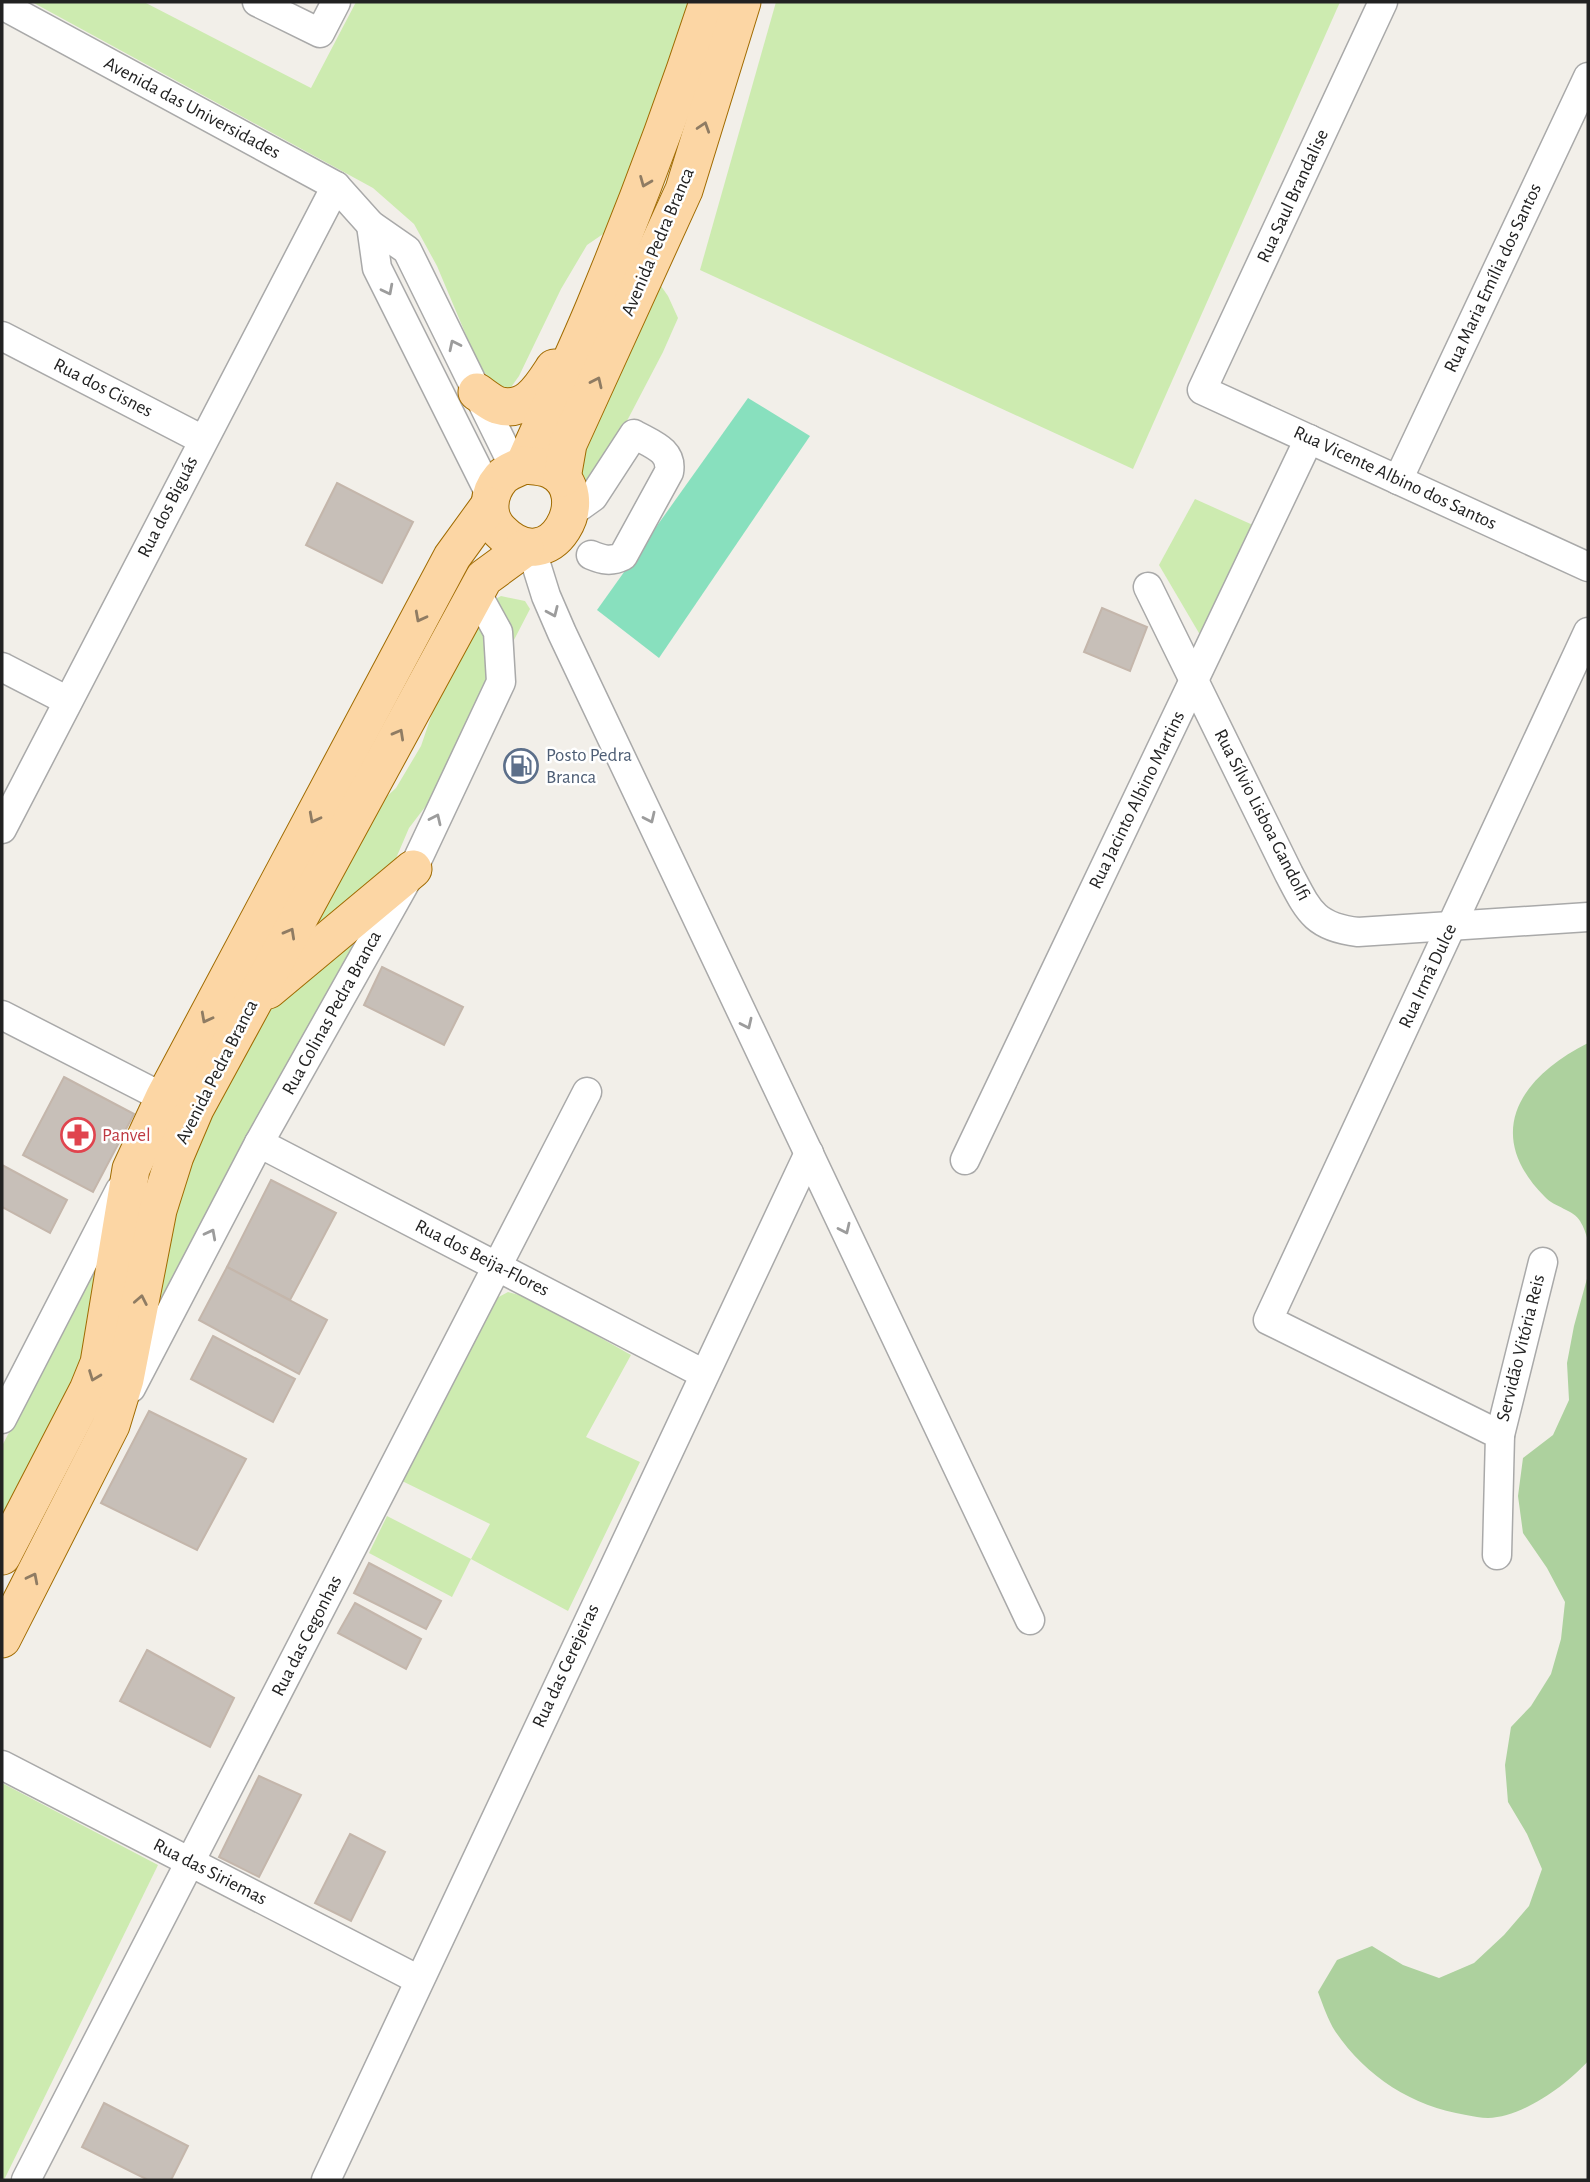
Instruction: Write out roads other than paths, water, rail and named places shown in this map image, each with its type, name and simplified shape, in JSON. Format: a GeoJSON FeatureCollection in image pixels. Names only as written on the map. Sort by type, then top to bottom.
{"type":"FeatureCollection","features":[{"type":"Feature","properties":{"kind":"main road","name":"Avenida Pedra Branca"},"geometry":{"type":"LineString","coordinates":[[520,467],[594,309],[661,140],[708,2]]}},
{"type":"Feature","properties":{"kind":"main road","name":"Avenida Pedra Branca"},"geometry":{"type":"LineString","coordinates":[[562,478],[568,444],[684,190],[743,2]]}},
{"type":"Feature","properties":{"kind":"main road"},"geometry":{"type":"LineString","coordinates":[[477,392],[497,405],[518,405],[532,399],[594,309]]}},
{"type":"Feature","properties":{"kind":"main road"},"geometry":{"type":"LineString","coordinates":[[520,467],[550,469],[562,478],[568,487],[572,512],[560,535],[528,548],[512,543],[494,525],[490,501],[501,477],[520,467]]}},
{"type":"Feature","properties":{"kind":"main road","name":"Avenida Pedra Branca"},"geometry":{"type":"LineString","coordinates":[[2,1556],[88,1390],[99,1363],[131,1169],[164,1098],[452,557],[490,501]]}},
{"type":"Feature","properties":{"kind":"main road","name":"Avenida Pedra Branca"},"geometry":{"type":"LineString","coordinates":[[2,1639],[111,1425],[125,1379],[159,1210],[175,1156],[195,1109],[484,578],[528,548]]}},
{"type":"Feature","properties":{"kind":"main road"},"geometry":{"type":"LineString","coordinates":[[251,1005],[413,869]]}},
{"type":"Feature","properties":{"kind":"street"},"geometry":{"type":"LineString","coordinates":[[257,2],[320,33],[336,2]]}},
{"type":"Feature","properties":{"kind":"street","name":"Rua Saul Brandalise"},"geometry":{"type":"LineString","coordinates":[[1202,390],[1383,2]]}},
{"type":"Feature","properties":{"kind":"street","name":"Avenida das Universidades"},"geometry":{"type":"LineString","coordinates":[[2,5],[336,186],[371,225],[407,250],[477,392],[520,467]]}},
{"type":"Feature","properties":{"kind":"street","name":"Rua Maria Emília dos Santos"},"geometry":{"type":"LineString","coordinates":[[1398,480],[1588,77]]}},
{"type":"Feature","properties":{"kind":"street","name":"Rua dos Biguás"},"geometry":{"type":"LineString","coordinates":[[2,829],[336,186]]}},
{"type":"Feature","properties":{"kind":"street"},"geometry":{"type":"LineString","coordinates":[[371,225],[377,268],[490,501]]}},
{"type":"Feature","properties":{"kind":"street","name":"Rua dos Cisnes"},"geometry":{"type":"LineString","coordinates":[[2,336],[203,440]]}},
{"type":"Feature","properties":{"kind":"street","name":"Rua Vicente Albino dos Santos"},"geometry":{"type":"LineString","coordinates":[[1202,390],[1588,566]]}},
{"type":"Feature","properties":{"kind":"street"},"geometry":{"type":"LineString","coordinates":[[572,512],[593,497],[634,434],[667,454],[671,463],[669,472],[623,556],[615,560],[605,560],[591,555]]}},
{"type":"Feature","properties":{"kind":"street","name":"Rua Jacinto Albino Martins"},"geometry":{"type":"LineString","coordinates":[[965,1160],[1309,439]]}},
{"type":"Feature","properties":{"kind":"street"},"geometry":{"type":"LineString","coordinates":[[528,548],[562,633],[1030,1620]]}},
{"type":"Feature","properties":{"kind":"street","name":"Rua Sílvio Lisboa Gandolfi"},"geometry":{"type":"LineString","coordinates":[[1149,587],[1289,874],[1312,914],[1325,925],[1358,932],[1588,917]]}},
{"type":"Feature","properties":{"kind":"street","name":"Rua Colinas Pedra Branca"},"geometry":{"type":"LineString","coordinates":[[111,1425],[260,1143],[413,869],[501,682],[498,632],[477,592]]}},
{"type":"Feature","properties":{"kind":"street","name":"Rua Irmã Dulce"},"geometry":{"type":"LineString","coordinates":[[1500,1435],[1268,1320],[1588,632]]}},
{"type":"Feature","properties":{"kind":"street"},"geometry":{"type":"LineString","coordinates":[[2,667],[68,701]]}},
{"type":"Feature","properties":{"kind":"street"},"geometry":{"type":"LineString","coordinates":[[2,1014],[164,1098]]}},
{"type":"Feature","properties":{"kind":"street","name":"Rua das Cegonhas"},"geometry":{"type":"LineString","coordinates":[[26,2180],[587,1092]]}},
{"type":"Feature","properties":{"kind":"street","name":"Rua dos Beija-Flores"},"geometry":{"type":"LineString","coordinates":[[260,1143],[704,1374]]}},
{"type":"Feature","properties":{"kind":"street","name":"Rua das Cerejeiras"},"geometry":{"type":"LineString","coordinates":[[326,2180],[809,1153]]}},
{"type":"Feature","properties":{"kind":"street","name":"Avenida Pedra Branca"},"geometry":{"type":"LineString","coordinates":[[2,1419],[131,1169]]}},
{"type":"Feature","properties":{"kind":"street","name":"Servidão Vitória Reis"},"geometry":{"type":"LineString","coordinates":[[1497,1555],[1500,1435],[1543,1262]]}},
{"type":"Feature","properties":{"kind":"street","name":"Rua das Siriemas"},"geometry":{"type":"LineString","coordinates":[[2,1765],[419,1980]]}},
{"type":"Feature","properties":{"kind":"place","name":"Posto Pedra Branca"},"geometry":{"type":"Point","coordinates":[521,766]}},
{"type":"Feature","properties":{"kind":"place","name":"Panvel"},"geometry":{"type":"Point","coordinates":[78,1135]}}]}
